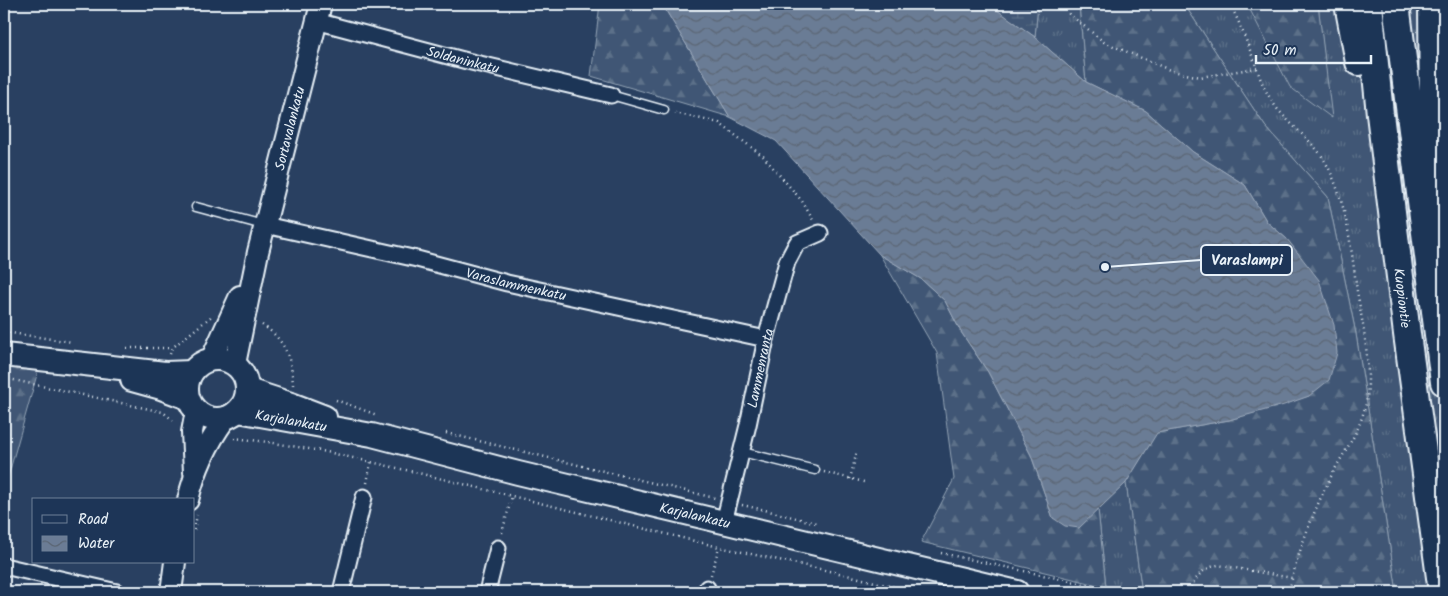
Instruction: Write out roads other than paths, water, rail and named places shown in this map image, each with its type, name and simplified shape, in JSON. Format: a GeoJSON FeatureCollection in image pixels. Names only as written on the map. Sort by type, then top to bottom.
{"type":"FeatureCollection","features":[{"type":"Feature","properties":{"kind":"highway"},"geometry":{"type":"LineString","coordinates":[[1348,4],[1395,235]]}},
{"type":"Feature","properties":{"kind":"highway","name":"Kuopiontie"},"geometry":{"type":"LineString","coordinates":[[1369,4],[1395,235],[1442,592]]}},
{"type":"Feature","properties":{"kind":"highway"},"geometry":{"type":"LineString","coordinates":[[1396,4],[1444,382]]}},
{"type":"Feature","properties":{"kind":"highway"},"geometry":{"type":"LineString","coordinates":[[1432,4],[1433,116],[1439,206],[1435,310]]}},
{"type":"Feature","properties":{"kind":"main road"},"geometry":{"type":"LineString","coordinates":[[4,355],[68,352],[165,373],[201,366],[219,359],[234,364],[242,371],[248,390],[247,398],[232,415],[209,418],[192,414],[161,388],[68,352]]}},
{"type":"Feature","properties":{"kind":"main road"},"geometry":{"type":"LineString","coordinates":[[192,414],[188,380],[201,366]]}},
{"type":"Feature","properties":{"kind":"main road","name":"Karjalankatu"},"geometry":{"type":"LineString","coordinates":[[248,390],[291,404],[378,426],[518,473],[727,512],[1017,592]]}},
{"type":"Feature","properties":{"kind":"main road","name":"Karjalankatu"},"geometry":{"type":"LineString","coordinates":[[232,415],[378,426]]}},
{"type":"Feature","properties":{"kind":"street","name":"Soldaninkatu"},"geometry":{"type":"LineString","coordinates":[[318,12],[467,60],[611,95]]}},
{"type":"Feature","properties":{"kind":"street","name":"Sortavalankatu"},"geometry":{"type":"LineString","coordinates":[[234,364],[239,313],[258,252],[318,12]]}},
{"type":"Feature","properties":{"kind":"street","name":"Varaslammenkatu"},"geometry":{"type":"LineString","coordinates":[[265,225],[399,255],[507,283],[766,339]]}},
{"type":"Feature","properties":{"kind":"street","name":"Lammenranta"},"geometry":{"type":"LineString","coordinates":[[727,512],[766,339],[791,251],[797,243],[820,233]]}},
{"type":"Feature","properties":{"kind":"street","name":"Sortavalankatu"},"geometry":{"type":"LineString","coordinates":[[201,366],[239,313]]}},
{"type":"Feature","properties":{"kind":"street"},"geometry":{"type":"LineString","coordinates":[[192,414],[194,476]]}},
{"type":"Feature","properties":{"kind":"street"},"geometry":{"type":"LineString","coordinates":[[188,498],[194,476],[212,438],[232,415]]}},
{"type":"Feature","properties":{"kind":"street"},"geometry":{"type":"LineString","coordinates":[[341,592],[364,497]]}},
{"type":"Feature","properties":{"kind":"street"},"geometry":{"type":"LineString","coordinates":[[487,592],[498,548]]}},
{"type":"Feature","properties":{"kind":"street"},"geometry":{"type":"LineString","coordinates":[[171,592],[175,564]]}},
{"type":"Feature","properties":{"kind":"street"},"geometry":{"type":"LineString","coordinates":[[4,566],[117,592]]}},
{"type":"Feature","properties":{"kind":"lane"},"geometry":{"type":"LineString","coordinates":[[611,95],[664,110]]}},
{"type":"Feature","properties":{"kind":"lane"},"geometry":{"type":"LineString","coordinates":[[196,207],[265,225]]}},
{"type":"Feature","properties":{"kind":"lane"},"geometry":{"type":"LineString","coordinates":[[742,452],[815,470]]}},
{"type":"Feature","properties":{"kind":"water"},"geometry":{"type":"Polygon","coordinates":[[[662,4],[972,4],[984,9],[997,10],[1035,37],[1086,82],[1146,111],[1193,152],[1245,185],[1267,222],[1287,239],[1319,280],[1334,325],[1337,353],[1329,380],[1309,396],[1284,405],[1229,420],[1157,433],[1126,483],[1079,528],[1065,526],[1053,518],[1031,455],[988,372],[961,332],[945,301],[921,279],[880,255],[776,141],[730,117],[662,4]]]}},
{"type":"Feature","properties":{"kind":"place","name":"Varaslampi"},"geometry":{"type":"Point","coordinates":[1105,267]}}]}
